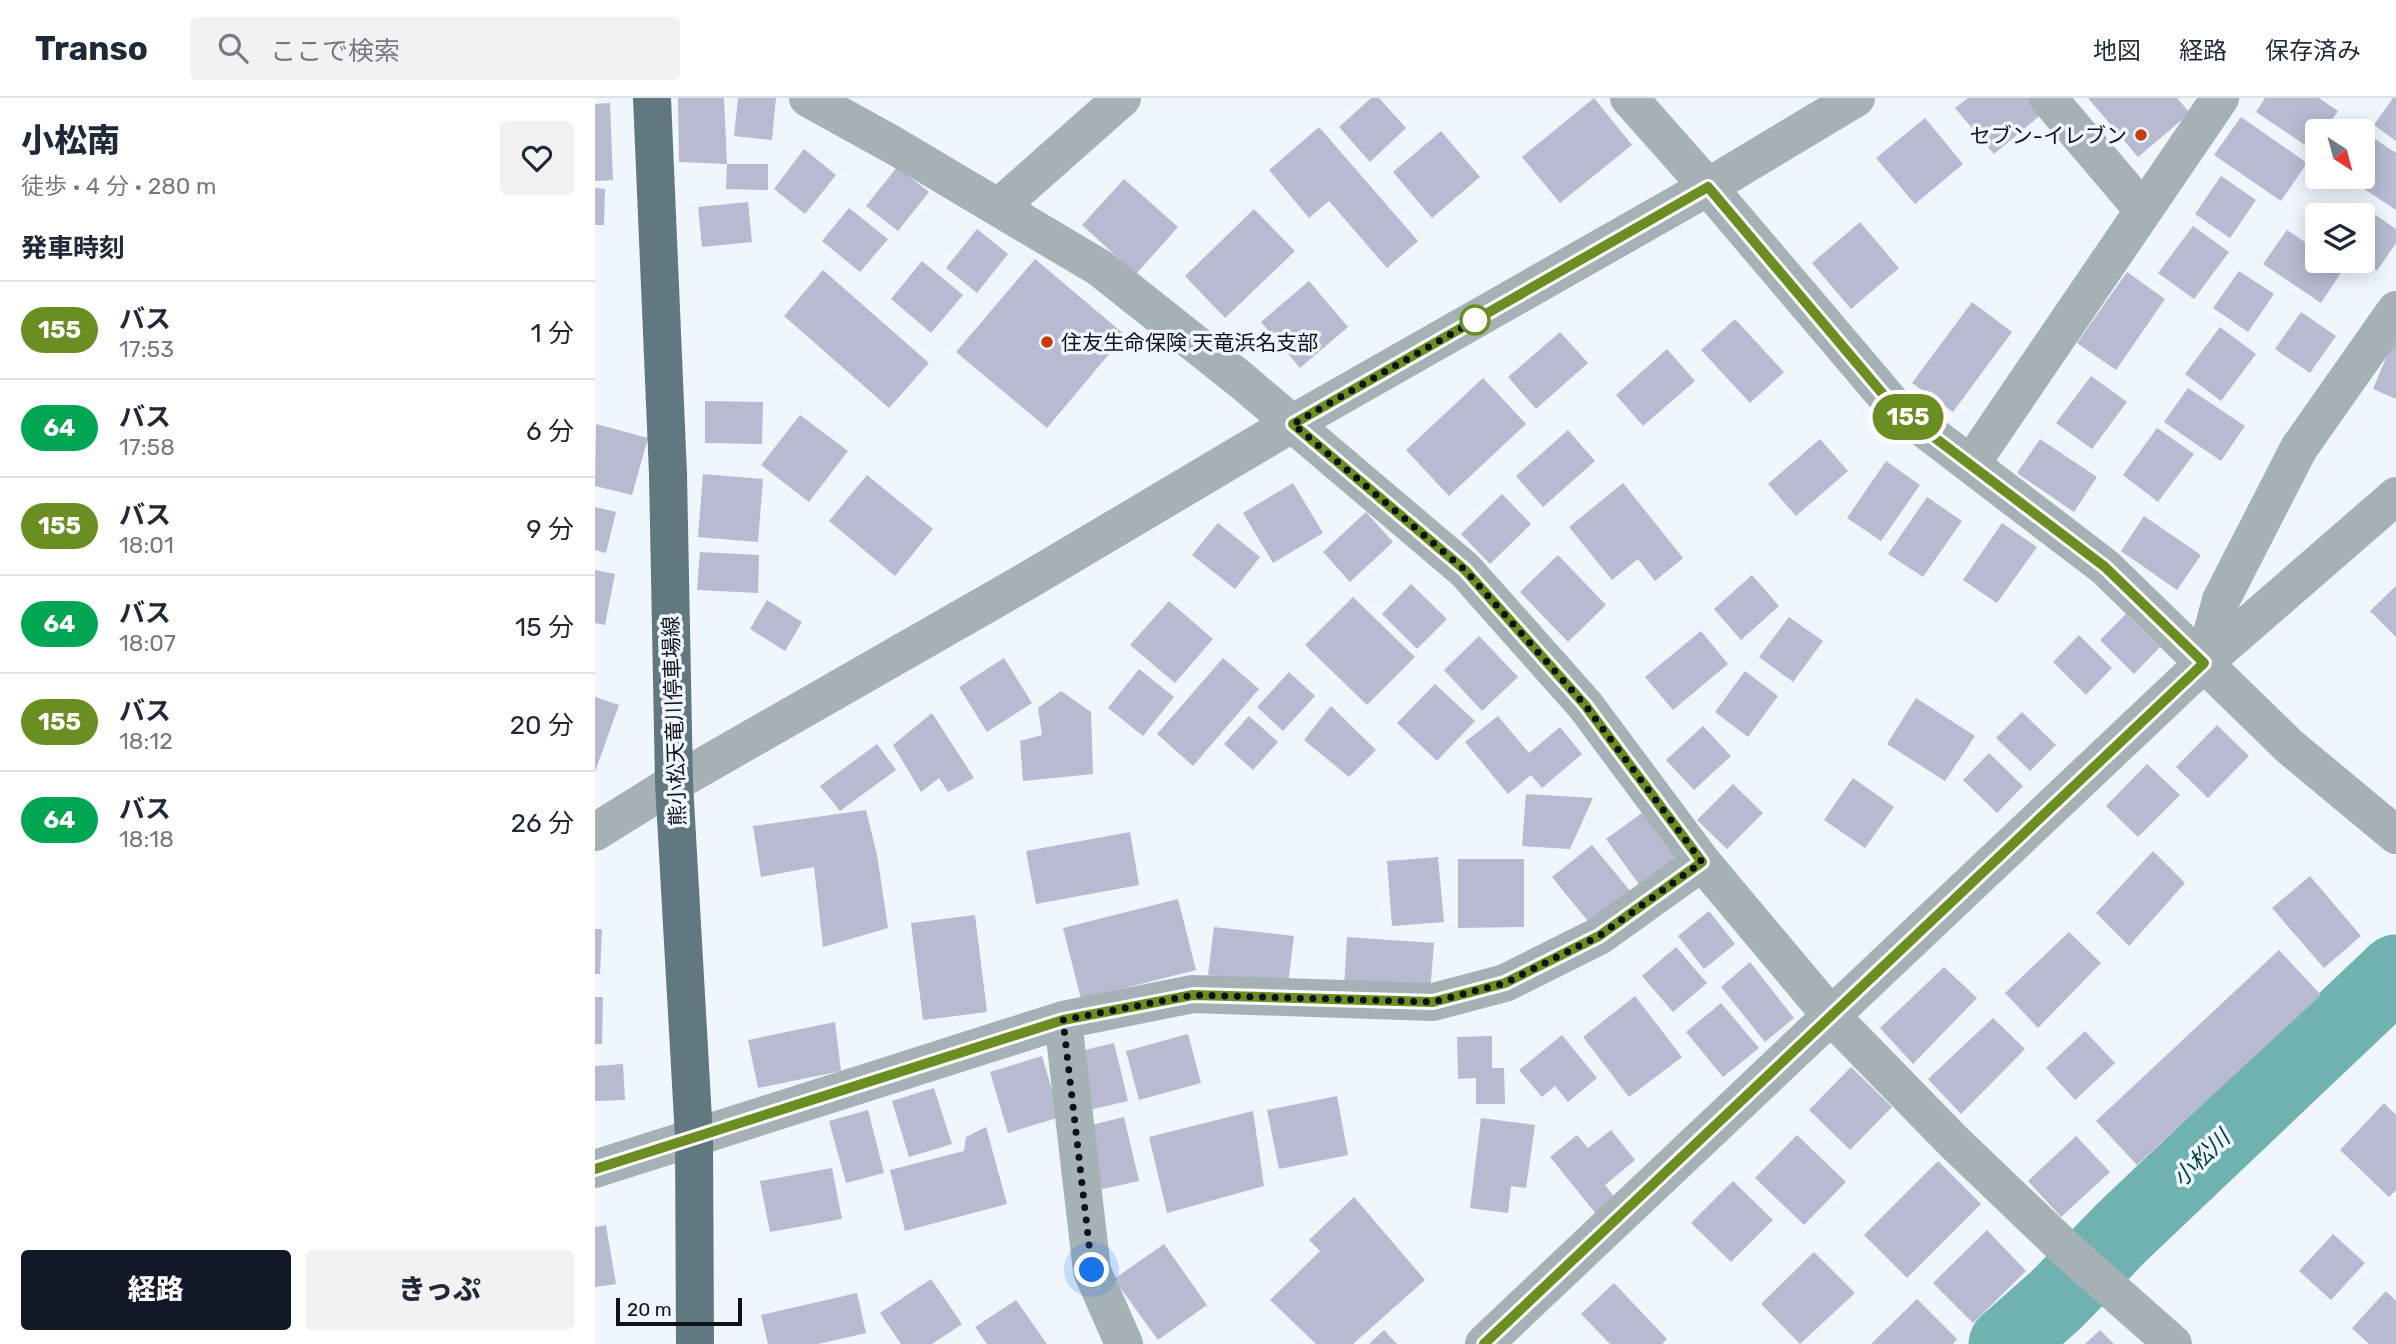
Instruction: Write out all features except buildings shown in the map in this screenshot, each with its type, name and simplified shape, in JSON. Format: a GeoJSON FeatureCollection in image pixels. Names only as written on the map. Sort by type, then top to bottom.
{"type":"FeatureCollection","features":[{"type":"Feature","properties":{"kind":"main road","name":"熊小松天竜川停車場線"},"geometry":{"type":"LineString","coordinates":[[652,98],[668,474],[674,783],[694,1137],[695,1344]]}},
{"type":"Feature","properties":{"kind":"street"},"geometry":{"type":"LineString","coordinates":[[808,98],[1100,268],[1293,424],[1465,570],[1585,705],[1702,862],[1832,1017],[1954,1142],[2067,1250],[2173,1344]]}},
{"type":"Feature","properties":{"kind":"street"},"geometry":{"type":"LineString","coordinates":[[999,207],[1122,98]]}},
{"type":"Feature","properties":{"kind":"street"},"geometry":{"type":"LineString","coordinates":[[1629,98],[1893,406],[2105,567],[2289,746],[2396,835]]}},
{"type":"Feature","properties":{"kind":"street"},"geometry":{"type":"LineString","coordinates":[[595,832],[674,783],[1708,187],[1856,98]]}},
{"type":"Feature","properties":{"kind":"street"},"geometry":{"type":"LineString","coordinates":[[2048,98],[2143,210]]}},
{"type":"Feature","properties":{"kind":"street"},"geometry":{"type":"LineString","coordinates":[[1971,464],[2220,98]]}},
{"type":"Feature","properties":{"kind":"street"},"geometry":{"type":"LineString","coordinates":[[2204,663],[2221,600],[2299,448],[2396,310]]}},
{"type":"Feature","properties":{"kind":"street"},"geometry":{"type":"LineString","coordinates":[[1486,1343],[2204,663],[2396,496]]}},
{"type":"Feature","properties":{"kind":"street"},"geometry":{"type":"LineString","coordinates":[[595,1169],[1063,1020],[1193,995],[1433,1002],[1505,983],[1599,936],[1702,862]]}},
{"type":"Feature","properties":{"kind":"street"},"geometry":{"type":"LineString","coordinates":[[1063,1020],[1092,1270],[1124,1344]]}},
{"type":"Feature","properties":{"kind":"waterway","name":"小松川"},"geometry":{"type":"LineString","coordinates":[[2006,1344],[2056,1300],[2122,1232],[2396,972]]}},
{"type":"Feature","properties":{"kind":"bus line","name":"155"},"geometry":{"type":"LineString","coordinates":[[595,1169],[1063,1020],[1193,995],[1433,1002],[1505,983],[1599,936],[1702,862],[1585,705],[1465,570],[1293,424],[1708,187],[1893,406],[2105,567],[2204,663],[1484,1344]]}},
{"type":"Feature","properties":{"kind":"place","name":"セブン-イレブン"},"geometry":{"type":"Point","coordinates":[2141,135]}},
{"type":"Feature","properties":{"kind":"place","name":"住友生命保険 天竜浜名支部"},"geometry":{"type":"Point","coordinates":[1047,342]}},
{"type":"Feature","properties":{"kind":"route"},"geometry":{"type":"LineString","coordinates":[[1092,1270],[1063,1020],[1193,995],[1433,1002],[1505,983],[1599,936],[1702,862],[1585,705],[1465,570],[1293,424],[1481,317],[1475,320]]}}]}
